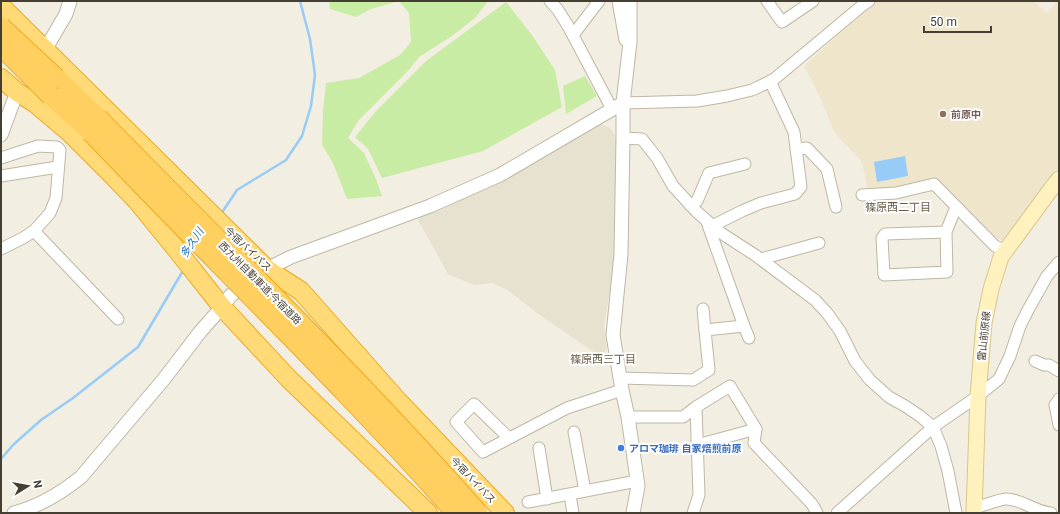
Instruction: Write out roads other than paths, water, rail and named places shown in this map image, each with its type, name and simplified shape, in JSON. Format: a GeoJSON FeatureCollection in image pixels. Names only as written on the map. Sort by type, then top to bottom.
{"type":"FeatureCollection","features":[{"type":"Feature","properties":{"kind":"highway","name":"今宿バイパス"},"geometry":{"type":"LineString","coordinates":[[1,6],[267,269],[302,291],[398,402],[505,513]]}},
{"type":"Feature","properties":{"kind":"highway","name":"西九州自動車道;今宿道路"},"geometry":{"type":"LineString","coordinates":[[1,27],[56,78],[148,193],[332,380],[428,481],[456,513]]}},
{"type":"Feature","properties":{"kind":"highway","name":"西九州自動車道;今宿道路"},"geometry":{"type":"LineString","coordinates":[[1,46],[51,96],[94,125],[344,368],[440,470],[478,513]]}},
{"type":"Feature","properties":{"kind":"highway"},"geometry":{"type":"LineString","coordinates":[[1,78],[17,92],[36,104],[68,131],[113,176],[137,201],[222,307],[289,379],[428,513]]}},
{"type":"Feature","properties":{"kind":"main road","name":"雷山前原線"},"geometry":{"type":"LineString","coordinates":[[975,510],[978,396],[984,323],[991,289],[1001,257],[1059,179]]}},
{"type":"Feature","properties":{"kind":"street"},"geometry":{"type":"LineString","coordinates":[[45,50],[66,14],[70,1]]}},
{"type":"Feature","properties":{"kind":"street"},"geometry":{"type":"LineString","coordinates":[[550,1],[558,10],[617,106],[623,138],[621,254],[613,335],[638,481],[633,513]]}},
{"type":"Feature","properties":{"kind":"street"},"geometry":{"type":"LineString","coordinates":[[572,35],[599,1]]}},
{"type":"Feature","properties":{"kind":"street"},"geometry":{"type":"LineString","coordinates":[[618,1],[624,40],[630,42]]}},
{"type":"Feature","properties":{"kind":"street"},"geometry":{"type":"LineString","coordinates":[[617,106],[630,42],[630,1]]}},
{"type":"Feature","properties":{"kind":"street"},"geometry":{"type":"LineString","coordinates":[[767,1],[782,22],[814,1]]}},
{"type":"Feature","properties":{"kind":"street"},"geometry":{"type":"LineString","coordinates":[[267,269],[291,257],[430,206],[500,175],[617,106],[697,101],[752,90],[773,80],[869,1]]}},
{"type":"Feature","properties":{"kind":"street"},"geometry":{"type":"LineString","coordinates":[[710,223],[761,203],[795,194],[801,188],[794,132],[770,81]]}},
{"type":"Feature","properties":{"kind":"street"},"geometry":{"type":"LineString","coordinates":[[1,135],[17,92]]}},
{"type":"Feature","properties":{"kind":"street"},"geometry":{"type":"LineString","coordinates":[[623,138],[642,139],[657,158],[673,186],[690,205],[721,233],[758,257],[809,295],[827,313],[840,331],[855,361],[870,380],[889,397],[915,412],[933,427],[941,446],[948,471],[956,513]]}},
{"type":"Feature","properties":{"kind":"street"},"geometry":{"type":"LineString","coordinates":[[1,158],[38,146],[57,147],[60,150],[56,198],[50,213],[34,231],[1,249]]}},
{"type":"Feature","properties":{"kind":"street"},"geometry":{"type":"LineString","coordinates":[[796,149],[808,148],[827,169],[836,207]]}},
{"type":"Feature","properties":{"kind":"street"},"geometry":{"type":"LineString","coordinates":[[690,205],[697,201],[709,173],[745,164]]}},
{"type":"Feature","properties":{"kind":"street"},"geometry":{"type":"LineString","coordinates":[[1,176],[58,167]]}},
{"type":"Feature","properties":{"kind":"street"},"geometry":{"type":"LineString","coordinates":[[862,195],[896,193],[934,184],[995,246],[1005,251]]}},
{"type":"Feature","properties":{"kind":"street"},"geometry":{"type":"LineString","coordinates":[[946,232],[885,234],[882,238],[884,275],[947,272],[946,232],[954,212],[958,208]]}},
{"type":"Feature","properties":{"kind":"street"},"geometry":{"type":"LineString","coordinates":[[710,223],[749,338]]}},
{"type":"Feature","properties":{"kind":"street"},"geometry":{"type":"LineString","coordinates":[[34,231],[118,319]]}},
{"type":"Feature","properties":{"kind":"street"},"geometry":{"type":"LineString","coordinates":[[758,257],[815,241]]}},
{"type":"Feature","properties":{"kind":"street"},"geometry":{"type":"LineString","coordinates":[[837,513],[933,427],[978,396],[999,379],[1010,356],[1020,326],[1028,310],[1047,276],[1059,262]]}},
{"type":"Feature","properties":{"kind":"street"},"geometry":{"type":"LineString","coordinates":[[14,513],[44,502],[63,491],[81,477],[164,379],[231,295],[236,292]]}},
{"type":"Feature","properties":{"kind":"street"},"geometry":{"type":"LineString","coordinates":[[509,438],[474,404],[456,422],[483,452],[566,408],[621,384],[693,380],[709,370],[703,308]]}},
{"type":"Feature","properties":{"kind":"street"},"geometry":{"type":"LineString","coordinates":[[705,330],[744,326]]}},
{"type":"Feature","properties":{"kind":"street"},"geometry":{"type":"LineString","coordinates":[[1035,361],[1044,365],[1049,365],[1059,371]]}},
{"type":"Feature","properties":{"kind":"street"},"geometry":{"type":"LineString","coordinates":[[628,416],[683,416],[730,386],[756,429],[754,443],[812,504],[817,513]]}},
{"type":"Feature","properties":{"kind":"street"},"geometry":{"type":"LineString","coordinates":[[1059,399],[1054,405],[1059,425]]}},
{"type":"Feature","properties":{"kind":"street"},"geometry":{"type":"LineString","coordinates":[[693,513],[699,496],[696,407]]}},
{"type":"Feature","properties":{"kind":"street"},"geometry":{"type":"LineString","coordinates":[[697,445],[756,429]]}},
{"type":"Feature","properties":{"kind":"street"},"geometry":{"type":"LineString","coordinates":[[574,432],[585,491]]}},
{"type":"Feature","properties":{"kind":"street"},"geometry":{"type":"LineString","coordinates":[[539,448],[547,499]]}},
{"type":"Feature","properties":{"kind":"street"},"geometry":{"type":"LineString","coordinates":[[528,502],[638,481]]}},
{"type":"Feature","properties":{"kind":"street"},"geometry":{"type":"LineString","coordinates":[[570,494],[573,513]]}},
{"type":"Feature","properties":{"kind":"street"},"geometry":{"type":"LineString","coordinates":[[975,510],[1005,499],[1018,502],[1045,513],[1051,513]]}},
{"type":"Feature","properties":{"kind":"water"},"geometry":{"type":"Polygon","coordinates":[[[905,156],[908,176],[877,182],[874,162],[905,156]]]}},
{"type":"Feature","properties":{"kind":"waterway","name":"多久川"},"geometry":{"type":"LineString","coordinates":[[221,214],[237,190],[286,160],[302,136],[311,106],[315,75],[310,39],[300,1]]}},
{"type":"Feature","properties":{"kind":"waterway","name":"多久川"},"geometry":{"type":"LineString","coordinates":[[1,459],[13,445],[41,420],[73,398],[138,347],[184,269]]}},
{"type":"Feature","properties":{"kind":"place","name":"前原中"},"geometry":{"type":"Point","coordinates":[943,114]}},
{"type":"Feature","properties":{"kind":"place","name":"アロマ珈琲 自家焙煎前原"},"geometry":{"type":"Point","coordinates":[621,448]}},
{"type":"Feature","properties":{"kind":"district","name":"篠原西二丁目"},"geometry":{"type":"Point","coordinates":[898,207]}},
{"type":"Feature","properties":{"kind":"district","name":"篠原西三丁目"},"geometry":{"type":"Point","coordinates":[603,359]}}]}
